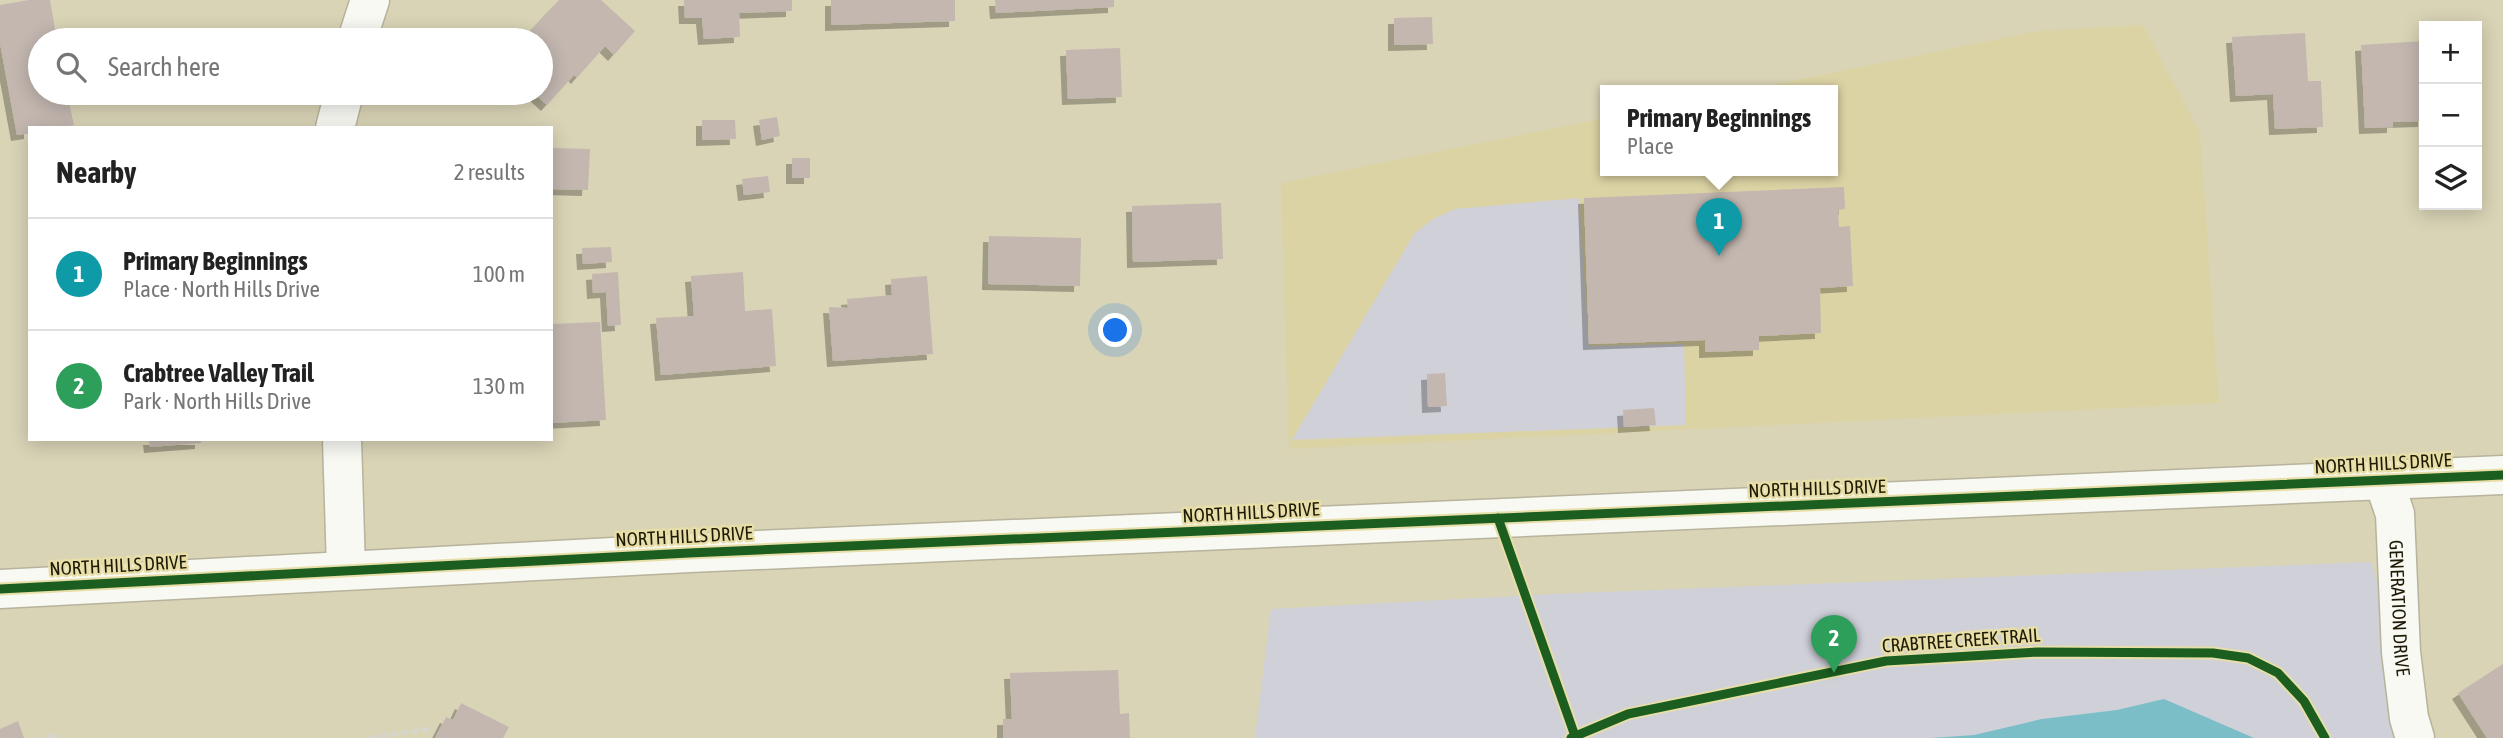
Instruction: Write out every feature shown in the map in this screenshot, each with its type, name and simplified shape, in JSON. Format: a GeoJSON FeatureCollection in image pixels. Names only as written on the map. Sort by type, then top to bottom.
{"type":"FeatureCollection","features":[{"type":"Feature","properties":{"kind":"main road"},"geometry":{"type":"LineString","coordinates":[[361,28],[370,0]]}},
{"type":"Feature","properties":{"kind":"main road"},"geometry":{"type":"LineString","coordinates":[[336,126],[341,105]]}},
{"type":"Feature","properties":{"kind":"main road"},"geometry":{"type":"LineString","coordinates":[[342,441],[346,569]]}},
{"type":"Feature","properties":{"kind":"main road","name":"NORTH HILLS DRIVE"},"geometry":{"type":"LineString","coordinates":[[0,589],[346,569],[2503,475]]}},
{"type":"Feature","properties":{"kind":"main road","name":"GENERATION DRIVE"},"geometry":{"type":"LineString","coordinates":[[2383,480],[2395,514],[2401,652],[2409,718],[2415,738]]}},
{"type":"Feature","properties":{"kind":"path"},"geometry":{"type":"LineString","coordinates":[[370,738],[429,729]]}},
{"type":"Feature","properties":{"kind":"path"},"geometry":{"type":"LineString","coordinates":[[47,738],[56,734],[58,738]]}},
{"type":"Feature","properties":{"kind":"shaded area"},"geometry":{"type":"Polygon","coordinates":[[[2143,25],[2200,133],[2219,403],[1289,449],[1281,183],[1600,119],[1600,176],[1838,176],[1838,85],[1772,85],[2038,31],[2143,25]]]}},
{"type":"Feature","properties":{"kind":"shaded area"},"geometry":{"type":"Polygon","coordinates":[[[1579,198],[1589,346],[1684,344],[1686,425],[1292,440],[1414,234],[1433,219],[1455,209],[1579,198]]]}},
{"type":"Feature","properties":{"kind":"shaded area"},"geometry":{"type":"Polygon","coordinates":[[[2371,562],[2424,738],[1255,738],[1271,609],[1553,594],[2371,562]]]}},
{"type":"Feature","properties":{"kind":"water"},"geometry":{"type":"Polygon","coordinates":[[[2164,699],[2254,738],[1932,738],[1974,735],[2042,719],[2117,710],[2164,699]]]}},
{"type":"Feature","properties":{"kind":"building"},"geometry":{"type":"Polygon","coordinates":[[[50,0],[55,28],[28,28],[28,105],[70,105],[74,125],[28,126],[28,133],[17,135],[0,43],[0,5],[50,0]]]}},
{"type":"Feature","properties":{"kind":"building"},"geometry":{"type":"Polygon","coordinates":[[[559,0],[601,0],[635,31],[614,55],[605,46],[577,78],[574,75],[553,98],[553,28],[533,28],[559,0]]]}},
{"type":"Feature","properties":{"kind":"building"},"geometry":{"type":"Polygon","coordinates":[[[684,0],[792,0],[792,11],[739,13],[740,37],[704,39],[702,18],[685,18],[684,0]]]}},
{"type":"Feature","properties":{"kind":"building"},"geometry":{"type":"Polygon","coordinates":[[[831,0],[955,0],[955,21],[831,25],[831,0]]]}},
{"type":"Feature","properties":{"kind":"building"},"geometry":{"type":"Polygon","coordinates":[[[995,0],[1114,0],[1114,7],[996,13],[995,0]]]}},
{"type":"Feature","properties":{"kind":"building"},"geometry":{"type":"Polygon","coordinates":[[[1432,17],[1433,44],[1394,45],[1394,18],[1432,17]]]}},
{"type":"Feature","properties":{"kind":"building"},"geometry":{"type":"Polygon","coordinates":[[[2305,33],[2308,81],[2321,81],[2323,127],[2275,129],[2273,94],[2236,96],[2232,37],[2305,33]]]}},
{"type":"Feature","properties":{"kind":"building"},"geometry":{"type":"Polygon","coordinates":[[[2419,41],[2419,121],[2393,122],[2393,127],[2365,128],[2361,45],[2419,41]]]}},
{"type":"Feature","properties":{"kind":"building"},"geometry":{"type":"Polygon","coordinates":[[[1120,48],[1122,97],[1068,99],[1066,50],[1120,48]]]}},
{"type":"Feature","properties":{"kind":"building"},"geometry":{"type":"Polygon","coordinates":[[[777,117],[780,136],[762,140],[759,120],[777,117]]]}},
{"type":"Feature","properties":{"kind":"building"},"geometry":{"type":"Polygon","coordinates":[[[702,120],[735,120],[736,139],[702,140],[702,120]]]}},
{"type":"Feature","properties":{"kind":"building"},"geometry":{"type":"Polygon","coordinates":[[[553,148],[590,149],[588,190],[553,189],[553,148]]]}},
{"type":"Feature","properties":{"kind":"building"},"geometry":{"type":"Polygon","coordinates":[[[792,158],[810,158],[810,178],[792,178],[792,158]]]}},
{"type":"Feature","properties":{"kind":"building"},"geometry":{"type":"Polygon","coordinates":[[[768,176],[770,192],[744,195],[742,179],[768,176]]]}},
{"type":"Feature","properties":{"kind":"building"},"geometry":{"type":"Polygon","coordinates":[[[1844,187],[1845,209],[1838,210],[1839,227],[1850,226],[1853,286],[1820,288],[1821,333],[1759,336],[1759,350],[1705,352],[1705,340],[1589,344],[1584,198],[1844,187]]]}},
{"type":"Feature","properties":{"kind":"building"},"geometry":{"type":"Polygon","coordinates":[[[1221,203],[1223,259],[1133,262],[1132,206],[1221,203]]]}},
{"type":"Feature","properties":{"kind":"building"},"geometry":{"type":"Polygon","coordinates":[[[989,236],[1081,238],[1080,286],[988,284],[989,236]]]}},
{"type":"Feature","properties":{"kind":"building"},"geometry":{"type":"Polygon","coordinates":[[[611,247],[612,262],[583,264],[582,248],[611,247]]]}},
{"type":"Feature","properties":{"kind":"building"},"geometry":{"type":"Polygon","coordinates":[[[618,272],[621,325],[608,326],[606,292],[593,293],[592,274],[618,272]]]}},
{"type":"Feature","properties":{"kind":"building"},"geometry":{"type":"Polygon","coordinates":[[[743,272],[745,311],[772,309],[776,366],[661,375],[656,318],[694,316],[691,276],[743,272]]]}},
{"type":"Feature","properties":{"kind":"building"},"geometry":{"type":"Polygon","coordinates":[[[927,276],[933,354],[833,361],[829,307],[848,308],[847,299],[892,295],[891,279],[927,276]]]}},
{"type":"Feature","properties":{"kind":"building"},"geometry":{"type":"Polygon","coordinates":[[[600,322],[606,420],[553,423],[553,324],[600,322]]]}},
{"type":"Feature","properties":{"kind":"building"},"geometry":{"type":"Polygon","coordinates":[[[1445,373],[1447,406],[1428,407],[1427,374],[1445,373]]]}},
{"type":"Feature","properties":{"kind":"building"},"geometry":{"type":"Polygon","coordinates":[[[1654,408],[1656,425],[1624,427],[1623,410],[1654,408]]]}},
{"type":"Feature","properties":{"kind":"building"},"geometry":{"type":"Polygon","coordinates":[[[149,441],[201,441],[201,443],[150,447],[149,441]]]}},
{"type":"Feature","properties":{"kind":"building"},"geometry":{"type":"Polygon","coordinates":[[[2503,664],[2503,738],[2487,738],[2458,693],[2503,664]]]}},
{"type":"Feature","properties":{"kind":"building"},"geometry":{"type":"Polygon","coordinates":[[[1118,670],[1120,714],[1129,713],[1130,738],[1003,738],[1003,719],[1012,719],[1010,673],[1118,670]]]}},
{"type":"Feature","properties":{"kind":"building"},"geometry":{"type":"Polygon","coordinates":[[[461,703],[509,727],[503,738],[435,738],[446,717],[453,720],[461,703]]]}},
{"type":"Feature","properties":{"kind":"building"},"geometry":{"type":"Polygon","coordinates":[[[18,721],[24,738],[0,738],[0,729],[18,721]]]}},
{"type":"Feature","properties":{"kind":"cycle path"},"geometry":{"type":"LineString","coordinates":[[0,589],[689,553],[2503,475]]}},
{"type":"Feature","properties":{"kind":"cycle path"},"geometry":{"type":"LineString","coordinates":[[1498,518],[1575,736]]}},
{"type":"Feature","properties":{"kind":"cycle path","name":"CRABTREE CREEK TRAIL"},"geometry":{"type":"LineString","coordinates":[[1571,738],[1628,714],[1886,661],[2037,652],[2213,653],[2248,658],[2278,673],[2304,701],[2325,738]]}},
{"type":"Feature","properties":{"kind":"place","name":"Primary Beginnings"},"geometry":{"type":"Point","coordinates":[1719,256]}},
{"type":"Feature","properties":{"kind":"place","name":"Crabtree Valley Trail"},"geometry":{"type":"Point","coordinates":[1834,673]}}]}
